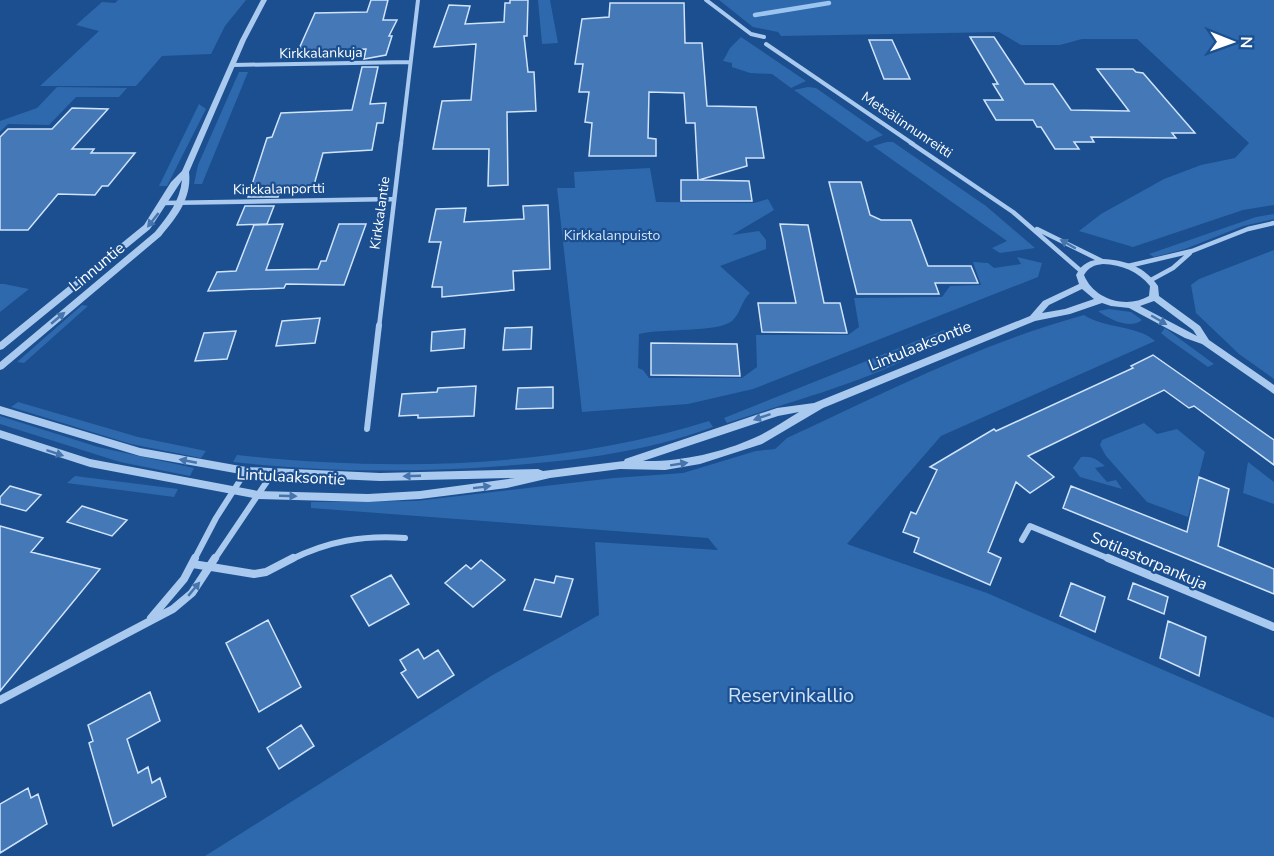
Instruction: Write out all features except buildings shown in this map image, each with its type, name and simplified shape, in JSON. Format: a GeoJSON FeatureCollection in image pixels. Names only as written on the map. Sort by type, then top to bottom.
{"type":"FeatureCollection","features":[{"type":"Feature","properties":{"kind":"street","name":"Linnuntie"},"geometry":{"type":"LineString","coordinates":[[0,347],[147,227],[174,184],[185,172],[232,65],[264,0]]}},
{"type":"Feature","properties":{"kind":"street","name":"Kirkkalantie"},"geometry":{"type":"LineString","coordinates":[[367,429],[418,0]]}},
{"type":"Feature","properties":{"kind":"street"},"geometry":{"type":"LineString","coordinates":[[706,0],[752,34],[764,37]]}},
{"type":"Feature","properties":{"kind":"street","name":"Metsälinnunreitti"},"geometry":{"type":"LineString","coordinates":[[766,44],[1033,227],[1081,271]]}},
{"type":"Feature","properties":{"kind":"street","name":"Kirkkalankuja"},"geometry":{"type":"LineString","coordinates":[[232,65],[410,62]]}},
{"type":"Feature","properties":{"kind":"street","name":"Linnuntie"},"geometry":{"type":"LineString","coordinates":[[0,367],[159,234],[180,203],[188,185],[185,172]]}},
{"type":"Feature","properties":{"kind":"street","name":"Kirkkalanportti"},"geometry":{"type":"LineString","coordinates":[[164,203],[394,199]]}},
{"type":"Feature","properties":{"kind":"street"},"geometry":{"type":"LineString","coordinates":[[1128,266],[1192,251],[1274,223]]}},
{"type":"Feature","properties":{"kind":"street","name":"Metsälinnunreitti"},"geometry":{"type":"LineString","coordinates":[[1033,227],[1102,261]]}},
{"type":"Feature","properties":{"kind":"street"},"geometry":{"type":"LineString","coordinates":[[1151,280],[1173,267],[1192,251]]}},
{"type":"Feature","properties":{"kind":"street"},"geometry":{"type":"LineString","coordinates":[[1130,305],[1145,303],[1154,297],[1155,292],[1151,280],[1128,266],[1102,261],[1089,264],[1081,271],[1083,285],[1103,299],[1130,305],[1188,336],[1205,342],[1274,390]]}},
{"type":"Feature","properties":{"kind":"street","name":"Lintulaaksontie"},"geometry":{"type":"LineString","coordinates":[[1033,318],[1046,303],[1083,285]]}},
{"type":"Feature","properties":{"kind":"street"},"geometry":{"type":"LineString","coordinates":[[1154,297],[1197,328],[1205,342]]}},
{"type":"Feature","properties":{"kind":"street","name":"Lintulaaksontie"},"geometry":{"type":"LineString","coordinates":[[0,434],[90,464],[258,495],[368,498],[420,495],[507,484],[550,474],[620,465],[665,466],[700,460],[758,441],[819,405],[1033,318],[1067,312],[1103,299]]}},
{"type":"Feature","properties":{"kind":"street","name":"Lintulaaksontie"},"geometry":{"type":"LineString","coordinates":[[620,465],[777,412],[819,405]]}},
{"type":"Feature","properties":{"kind":"street","name":"Lintulaaksontie"},"geometry":{"type":"LineString","coordinates":[[0,411],[140,452],[272,474],[380,477],[507,472],[550,474]]}},
{"type":"Feature","properties":{"kind":"street"},"geometry":{"type":"LineString","coordinates":[[147,622],[193,564],[232,491],[246,471]]}},
{"type":"Feature","properties":{"kind":"street"},"geometry":{"type":"LineString","coordinates":[[0,700],[173,609],[192,594],[272,474]]}},
{"type":"Feature","properties":{"kind":"street","name":"Sotilastorpankuja"},"geometry":{"type":"LineString","coordinates":[[1022,540],[1030,526],[1274,627]]}},
{"type":"Feature","properties":{"kind":"street"},"geometry":{"type":"LineString","coordinates":[[193,564],[260,573],[337,540],[371,535],[405,538]]}},
{"type":"Feature","properties":{"kind":"green space"},"geometry":{"type":"Polygon","coordinates":[[[118,0],[246,0],[225,26],[211,54],[162,56],[136,86],[40,86],[99,31],[76,25],[102,2],[115,3],[118,0]]]}},
{"type":"Feature","properties":{"kind":"green space"},"geometry":{"type":"Polygon","coordinates":[[[538,0],[550,0],[558,43],[542,44],[538,0]]]}},
{"type":"Feature","properties":{"kind":"green space"},"geometry":{"type":"Polygon","coordinates":[[[719,0],[1274,0],[1274,205],[1243,210],[1133,247],[1079,231],[1101,214],[1164,179],[1201,165],[1235,158],[1249,143],[1137,39],[1082,39],[1060,45],[1021,45],[999,32],[781,36],[778,32],[753,27],[719,0]]]}},
{"type":"Feature","properties":{"kind":"green space"},"geometry":{"type":"Polygon","coordinates":[[[741,37],[806,81],[791,88],[772,74],[750,73],[732,67],[732,63],[723,61],[730,48],[741,37]]]}},
{"type":"Feature","properties":{"kind":"green space"},"geometry":{"type":"Polygon","coordinates":[[[239,72],[248,72],[202,184],[194,184],[198,165],[239,72]]]}},
{"type":"Feature","properties":{"kind":"green space"},"geometry":{"type":"Polygon","coordinates":[[[57,87],[127,88],[119,97],[76,97],[49,125],[8,124],[0,132],[0,121],[37,108],[57,87]]]}},
{"type":"Feature","properties":{"kind":"green space"},"geometry":{"type":"Polygon","coordinates":[[[816,88],[883,135],[867,142],[794,90],[816,88]]]}},
{"type":"Feature","properties":{"kind":"green space"},"geometry":{"type":"Polygon","coordinates":[[[199,104],[206,109],[167,186],[159,186],[199,104]]]}},
{"type":"Feature","properties":{"kind":"green space"},"geometry":{"type":"Polygon","coordinates":[[[893,142],[986,206],[1035,248],[1000,253],[992,248],[1007,241],[873,146],[893,142]]]}},
{"type":"Feature","properties":{"kind":"green space","name":"Kirkkalanpuisto"},"geometry":{"type":"Polygon","coordinates":[[[650,168],[656,202],[754,203],[768,199],[774,210],[732,235],[759,231],[766,240],[766,249],[720,266],[750,293],[732,321],[725,325],[702,329],[639,334],[638,368],[643,370],[649,378],[742,378],[757,367],[756,335],[848,335],[859,327],[854,298],[942,297],[950,286],[981,285],[973,262],[988,263],[994,268],[1021,264],[1017,257],[1042,263],[1038,277],[753,389],[688,404],[582,412],[557,188],[575,188],[574,172],[650,168]]]}},
{"type":"Feature","properties":{"kind":"green space"},"geometry":{"type":"Polygon","coordinates":[[[1274,214],[1274,219],[1243,226],[1185,249],[1154,257],[1149,254],[1256,217],[1274,214]]]}},
{"type":"Feature","properties":{"kind":"green space"},"geometry":{"type":"Polygon","coordinates":[[[1274,250],[1274,379],[1239,354],[1196,313],[1191,285],[1199,279],[1274,250]]]}},
{"type":"Feature","properties":{"kind":"green space"},"geometry":{"type":"Polygon","coordinates":[[[0,284],[4,284],[29,289],[0,312],[0,284]]]}},
{"type":"Feature","properties":{"kind":"green space"},"geometry":{"type":"Polygon","coordinates":[[[82,305],[88,306],[24,363],[17,362],[82,305]]]}},
{"type":"Feature","properties":{"kind":"green space"},"geometry":{"type":"Polygon","coordinates":[[[1109,309],[1131,312],[1142,320],[1126,324],[1098,311],[1109,309]]]}},
{"type":"Feature","properties":{"kind":"green space","name":"Reservinkallio"},"geometry":{"type":"Polygon","coordinates":[[[1084,315],[1102,323],[1139,332],[1155,341],[941,436],[847,544],[987,593],[1274,718],[1274,856],[205,856],[491,676],[599,615],[595,542],[718,550],[708,538],[311,508],[311,502],[416,501],[614,478],[683,473],[756,451],[775,449],[787,438],[933,370],[1046,326],[1084,315]]]}},
{"type":"Feature","properties":{"kind":"green space"},"geometry":{"type":"Polygon","coordinates":[[[1165,328],[1214,364],[1208,367],[1167,338],[1161,333],[1165,328]]]}},
{"type":"Feature","properties":{"kind":"green space"},"geometry":{"type":"Polygon","coordinates":[[[944,330],[950,335],[897,364],[870,375],[727,423],[724,418],[944,330]]]}},
{"type":"Feature","properties":{"kind":"green space"},"geometry":{"type":"Polygon","coordinates":[[[18,402],[138,437],[206,451],[201,458],[131,444],[11,407],[18,402]]]}},
{"type":"Feature","properties":{"kind":"green space"},"geometry":{"type":"Polygon","coordinates":[[[0,416],[98,447],[194,468],[190,476],[120,462],[0,424],[0,416]]]}},
{"type":"Feature","properties":{"kind":"green space"},"geometry":{"type":"Polygon","coordinates":[[[709,421],[713,427],[661,443],[610,454],[531,464],[436,470],[368,470],[300,468],[233,462],[237,455],[355,463],[415,464],[535,457],[594,449],[652,437],[709,421]]]}},
{"type":"Feature","properties":{"kind":"green space"},"geometry":{"type":"Polygon","coordinates":[[[1144,423],[1157,434],[1177,429],[1205,452],[1188,517],[1147,502],[1106,456],[1100,445],[1102,440],[1144,423]]]}},
{"type":"Feature","properties":{"kind":"green space"},"geometry":{"type":"Polygon","coordinates":[[[1081,457],[1094,458],[1105,466],[1095,468],[1107,482],[1116,480],[1122,489],[1080,477],[1073,468],[1081,457]]]}},
{"type":"Feature","properties":{"kind":"green space"},"geometry":{"type":"Polygon","coordinates":[[[1248,462],[1274,482],[1274,504],[1243,493],[1248,462]]]}},
{"type":"Feature","properties":{"kind":"green space"},"geometry":{"type":"Polygon","coordinates":[[[75,476],[178,489],[174,497],[67,483],[75,476]]]}},
{"type":"Feature","properties":{"kind":"waterway"},"geometry":{"type":"LineString","coordinates":[[755,15],[829,3]]}}]}
